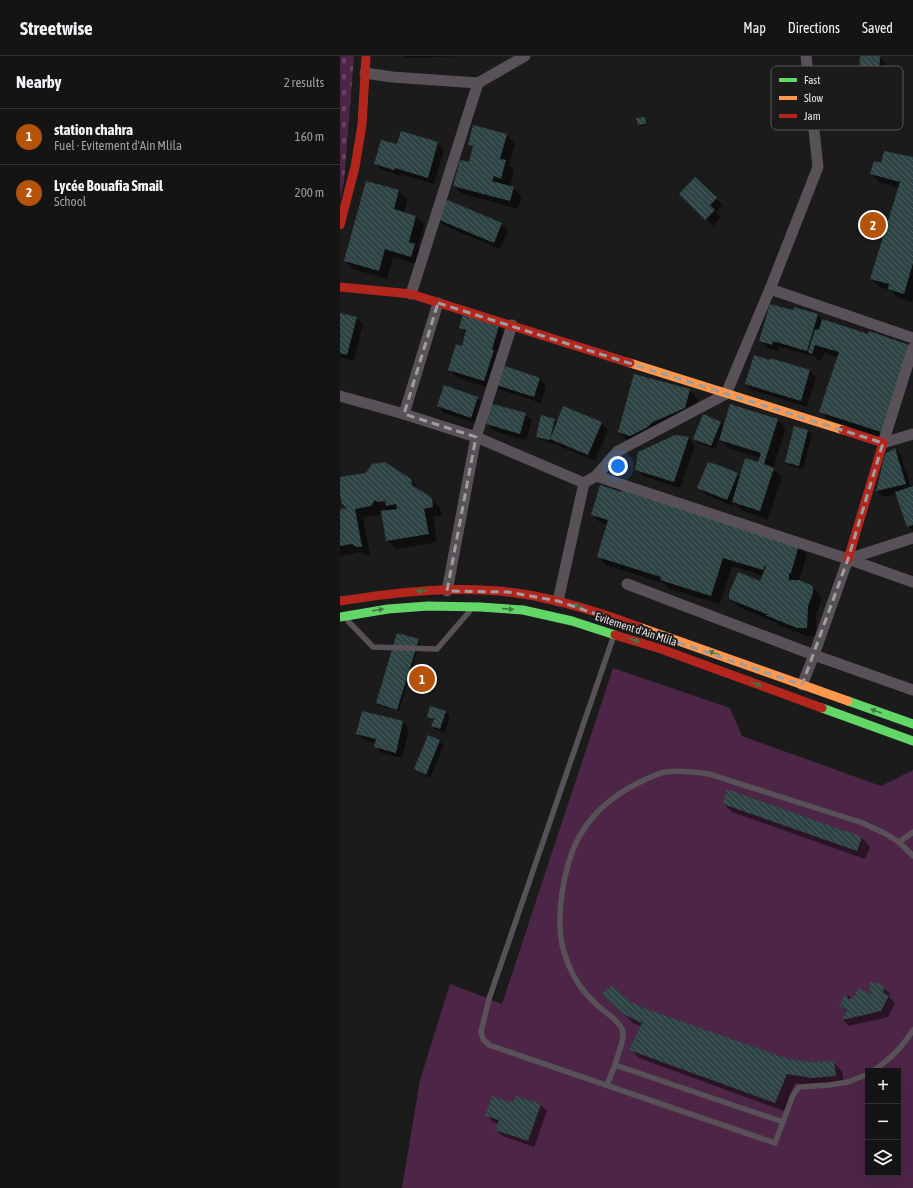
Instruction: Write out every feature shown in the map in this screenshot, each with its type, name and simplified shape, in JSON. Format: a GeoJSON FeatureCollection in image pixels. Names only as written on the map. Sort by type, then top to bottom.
{"type":"FeatureCollection","features":[{"type":"Feature","properties":{"kind":"main road"},"geometry":{"type":"LineString","coordinates":[[340,225],[355,167],[362,125],[366,56]]}},
{"type":"Feature","properties":{"kind":"main road"},"geometry":{"type":"LineString","coordinates":[[340,287],[412,294],[883,444],[848,559]]}},
{"type":"Feature","properties":{"kind":"main road","name":"Evitement d'Ain Mlila"},"geometry":{"type":"LineString","coordinates":[[340,601],[370,596],[421,591],[472,590],[508,592],[558,601],[593,610],[913,724]]}},
{"type":"Feature","properties":{"kind":"main road","name":"Evitement d'Ain Mlila"},"geometry":{"type":"LineString","coordinates":[[342,617],[388,609],[428,606],[523,610],[572,621],[661,649],[913,741]]}},
{"type":"Feature","properties":{"kind":"street"},"geometry":{"type":"LineString","coordinates":[[365,73],[392,77],[478,83],[525,56]]}},
{"type":"Feature","properties":{"kind":"street"},"geometry":{"type":"LineString","coordinates":[[806,56],[807,66]]}},
{"type":"Feature","properties":{"kind":"street"},"geometry":{"type":"LineString","coordinates":[[412,294],[478,83]]}},
{"type":"Feature","properties":{"kind":"street"},"geometry":{"type":"LineString","coordinates":[[558,601],[584,483],[596,476],[618,451],[726,394],[770,289],[818,167],[814,130]]}},
{"type":"Feature","properties":{"kind":"street"},"geometry":{"type":"LineString","coordinates":[[770,289],[913,338]]}},
{"type":"Feature","properties":{"kind":"street"},"geometry":{"type":"LineString","coordinates":[[404,414],[438,303]]}},
{"type":"Feature","properties":{"kind":"street"},"geometry":{"type":"LineString","coordinates":[[447,591],[476,436],[512,325]]}},
{"type":"Feature","properties":{"kind":"street"},"geometry":{"type":"LineString","coordinates":[[883,444],[913,348]]}},
{"type":"Feature","properties":{"kind":"street"},"geometry":{"type":"LineString","coordinates":[[340,396],[476,436],[584,483]]}},
{"type":"Feature","properties":{"kind":"street"},"geometry":{"type":"LineString","coordinates":[[883,444],[913,434]]}},
{"type":"Feature","properties":{"kind":"street"},"geometry":{"type":"LineString","coordinates":[[596,476],[913,582]]}},
{"type":"Feature","properties":{"kind":"street"},"geometry":{"type":"LineString","coordinates":[[848,559],[913,538]]}},
{"type":"Feature","properties":{"kind":"street"},"geometry":{"type":"LineString","coordinates":[[802,684],[814,655],[848,559]]}},
{"type":"Feature","properties":{"kind":"street"},"geometry":{"type":"LineString","coordinates":[[627,584],[814,655],[913,690]]}},
{"type":"Feature","properties":{"kind":"lane"},"geometry":{"type":"LineString","coordinates":[[342,617],[373,647],[437,649],[473,607]]}},
{"type":"Feature","properties":{"kind":"lane"},"geometry":{"type":"LineString","coordinates":[[614,634],[489,999],[481,1032],[482,1039],[489,1045],[775,1143],[793,1095],[799,1087],[848,1082],[865,1075]]}},
{"type":"Feature","properties":{"kind":"lane"},"geometry":{"type":"LineString","coordinates":[[607,1085],[624,1035],[618,1023],[595,1003],[571,972],[563,951],[559,915],[561,896],[573,852],[582,832],[608,802],[626,789],[665,772],[686,771],[709,774],[862,823],[899,842],[913,856]]}},
{"type":"Feature","properties":{"kind":"lane"},"geometry":{"type":"LineString","coordinates":[[899,842],[913,832]]}},
{"type":"Feature","properties":{"kind":"lane"},"geometry":{"type":"LineString","coordinates":[[876,1068],[891,1058],[907,1040],[913,1030]]}},
{"type":"Feature","properties":{"kind":"lane"},"geometry":{"type":"LineString","coordinates":[[615,1065],[782,1122]]}},
{"type":"Feature","properties":{"kind":"highlighted area"},"geometry":{"type":"Polygon","coordinates":[[[438,303],[883,443],[848,559],[802,685],[558,601],[508,592],[447,591],[476,437],[404,414],[438,303]]]}},
{"type":"Feature","properties":{"kind":"green space"},"geometry":{"type":"Polygon","coordinates":[[[340,56],[354,56],[344,181],[340,198],[340,56]]]}},
{"type":"Feature","properties":{"kind":"green space"},"geometry":{"type":"Polygon","coordinates":[[[613,668],[730,708],[742,736],[881,786],[913,770],[913,1188],[402,1188],[420,1080],[450,984],[502,1004],[613,668]]]}},
{"type":"Feature","properties":{"kind":"building"},"geometry":{"type":"Polygon","coordinates":[[[860,56],[880,56],[880,66],[859,66],[860,56]]]}},
{"type":"Feature","properties":{"kind":"building"},"geometry":{"type":"Polygon","coordinates":[[[645,117],[646,124],[638,125],[636,118],[645,117]]]}},
{"type":"Feature","properties":{"kind":"building"},"geometry":{"type":"Polygon","coordinates":[[[473,125],[507,134],[500,159],[506,160],[501,179],[494,176],[492,181],[514,187],[510,201],[453,186],[460,160],[469,162],[473,146],[468,145],[473,125]]]}},
{"type":"Feature","properties":{"kind":"building"},"geometry":{"type":"Polygon","coordinates":[[[401,131],[438,142],[428,178],[395,168],[394,170],[374,164],[381,140],[397,144],[401,131]]]}},
{"type":"Feature","properties":{"kind":"building"},"geometry":{"type":"Polygon","coordinates":[[[884,151],[913,157],[913,263],[904,294],[888,289],[889,284],[870,279],[900,182],[870,174],[874,161],[881,163],[884,151]]]}},
{"type":"Feature","properties":{"kind":"building"},"geometry":{"type":"Polygon","coordinates":[[[695,177],[717,198],[710,205],[715,210],[705,220],[679,194],[695,177]]]}},
{"type":"Feature","properties":{"kind":"building"},"geometry":{"type":"Polygon","coordinates":[[[366,181],[399,190],[394,209],[416,216],[409,242],[415,244],[411,257],[385,249],[379,271],[344,261],[366,181]]]}},
{"type":"Feature","properties":{"kind":"building"},"geometry":{"type":"Polygon","coordinates":[[[445,199],[502,223],[494,243],[437,219],[445,199]]]}},
{"type":"Feature","properties":{"kind":"building"},"geometry":{"type":"Polygon","coordinates":[[[770,304],[793,310],[794,307],[818,314],[807,351],[773,341],[772,345],[759,341],[770,304]]]}},
{"type":"Feature","properties":{"kind":"building"},"geometry":{"type":"Polygon","coordinates":[[[340,313],[357,317],[347,355],[340,353],[340,313]]]}},
{"type":"Feature","properties":{"kind":"building"},"geometry":{"type":"Polygon","coordinates":[[[463,314],[499,326],[492,349],[494,350],[484,381],[448,370],[456,344],[462,346],[466,330],[459,328],[463,314]]]}},
{"type":"Feature","properties":{"kind":"building"},"geometry":{"type":"Polygon","coordinates":[[[822,319],[868,334],[869,331],[909,345],[881,432],[819,412],[839,352],[815,345],[812,354],[808,352],[815,329],[819,330],[822,319]]]}},
{"type":"Feature","properties":{"kind":"building"},"geometry":{"type":"Polygon","coordinates":[[[754,355],[770,360],[770,358],[810,370],[801,401],[745,384],[754,355]]]}},
{"type":"Feature","properties":{"kind":"building"},"geometry":{"type":"Polygon","coordinates":[[[496,363],[540,378],[534,397],[490,383],[496,363]]]}},
{"type":"Feature","properties":{"kind":"building"},"geometry":{"type":"Polygon","coordinates":[[[634,374],[690,389],[685,408],[653,422],[646,428],[630,436],[618,432],[634,374]]]}},
{"type":"Feature","properties":{"kind":"building"},"geometry":{"type":"Polygon","coordinates":[[[444,385],[478,397],[471,418],[437,406],[444,385]]]}},
{"type":"Feature","properties":{"kind":"building"},"geometry":{"type":"Polygon","coordinates":[[[492,404],[526,413],[520,434],[486,424],[492,404]]]}},
{"type":"Feature","properties":{"kind":"building"},"geometry":{"type":"Polygon","coordinates":[[[730,404],[778,419],[764,464],[774,468],[760,511],[732,502],[745,458],[758,462],[761,453],[719,440],[730,404]]]}},
{"type":"Feature","properties":{"kind":"building"},"geometry":{"type":"Polygon","coordinates":[[[563,406],[602,422],[588,455],[550,439],[563,406]]]}},
{"type":"Feature","properties":{"kind":"building"},"geometry":{"type":"Polygon","coordinates":[[[703,414],[721,422],[711,446],[693,439],[703,414]]]}},
{"type":"Feature","properties":{"kind":"building"},"geometry":{"type":"Polygon","coordinates":[[[541,415],[555,419],[550,439],[536,437],[541,415]]]}},
{"type":"Feature","properties":{"kind":"building"},"geometry":{"type":"Polygon","coordinates":[[[794,426],[808,430],[799,466],[785,462],[794,426]]]}},
{"type":"Feature","properties":{"kind":"building"},"geometry":{"type":"Polygon","coordinates":[[[675,435],[689,437],[674,482],[635,470],[638,452],[675,435]]]}},
{"type":"Feature","properties":{"kind":"building"},"geometry":{"type":"Polygon","coordinates":[[[895,448],[906,484],[876,491],[885,454],[895,448]]]}},
{"type":"Feature","properties":{"kind":"building"},"geometry":{"type":"Polygon","coordinates":[[[385,462],[411,479],[412,485],[432,498],[433,507],[424,509],[429,534],[386,541],[381,511],[397,509],[396,504],[386,506],[385,501],[378,502],[375,500],[371,506],[355,509],[362,547],[357,547],[352,544],[340,546],[340,509],[347,508],[342,504],[340,494],[340,477],[366,473],[372,464],[385,462]]]}},
{"type":"Feature","properties":{"kind":"building"},"geometry":{"type":"Polygon","coordinates":[[[708,462],[738,473],[727,500],[697,488],[708,462]]]}},
{"type":"Feature","properties":{"kind":"building"},"geometry":{"type":"Polygon","coordinates":[[[600,485],[621,492],[622,488],[799,545],[791,573],[789,573],[789,580],[799,580],[813,586],[813,593],[808,606],[807,628],[797,628],[729,599],[729,593],[738,572],[760,581],[766,566],[765,565],[763,570],[723,558],[711,596],[660,580],[661,577],[597,557],[608,520],[591,515],[600,485]]]}},
{"type":"Feature","properties":{"kind":"building"},"geometry":{"type":"Polygon","coordinates":[[[913,486],[913,525],[907,527],[895,492],[913,486]]]}},
{"type":"Feature","properties":{"kind":"building"},"geometry":{"type":"Polygon","coordinates":[[[397,633],[419,639],[397,710],[376,703],[397,633]]]}},
{"type":"Feature","properties":{"kind":"building"},"geometry":{"type":"Polygon","coordinates":[[[430,706],[446,711],[440,729],[431,726],[434,719],[427,717],[430,706]]]}},
{"type":"Feature","properties":{"kind":"building"},"geometry":{"type":"Polygon","coordinates":[[[362,711],[403,721],[396,753],[374,747],[376,739],[356,734],[362,711]]]}},
{"type":"Feature","properties":{"kind":"building"},"geometry":{"type":"Polygon","coordinates":[[[428,735],[440,740],[426,775],[414,769],[428,735]]]}},
{"type":"Feature","properties":{"kind":"building"},"geometry":{"type":"Polygon","coordinates":[[[727,789],[862,837],[857,851],[723,804],[727,789]]]}},
{"type":"Feature","properties":{"kind":"building"},"geometry":{"type":"Polygon","coordinates":[[[875,982],[883,986],[884,993],[889,996],[881,1011],[842,1020],[847,1010],[839,1006],[846,993],[848,999],[853,998],[859,988],[871,995],[869,983],[875,982]]]}},
{"type":"Feature","properties":{"kind":"building"},"geometry":{"type":"Polygon","coordinates":[[[612,985],[631,1002],[644,1008],[788,1059],[810,1062],[834,1061],[836,1076],[812,1078],[787,1074],[775,1103],[629,1050],[642,1023],[623,1014],[602,994],[612,985]]]}},
{"type":"Feature","properties":{"kind":"building"},"geometry":{"type":"Polygon","coordinates":[[[492,1096],[513,1103],[515,1096],[541,1104],[528,1141],[495,1130],[499,1120],[485,1116],[492,1096]]]}},
{"type":"Feature","properties":{"kind":"traffic: fast"},"geometry":{"type":"LineString","coordinates":[[340,617],[388,609],[428,606],[480,607],[523,610],[572,621],[615,635]]}},
{"type":"Feature","properties":{"kind":"traffic: fast"},"geometry":{"type":"LineString","coordinates":[[848,701],[913,724]]}},
{"type":"Feature","properties":{"kind":"traffic: fast"},"geometry":{"type":"LineString","coordinates":[[822,708],[913,741]]}},
{"type":"Feature","properties":{"kind":"traffic: slow"},"geometry":{"type":"LineString","coordinates":[[630,363],[843,430]]}},
{"type":"Feature","properties":{"kind":"traffic: slow"},"geometry":{"type":"LineString","coordinates":[[639,627],[848,701]]}},
{"type":"Feature","properties":{"kind":"traffic: jam"},"geometry":{"type":"LineString","coordinates":[[340,225],[355,167],[362,125],[366,56]]}},
{"type":"Feature","properties":{"kind":"traffic: jam"},"geometry":{"type":"LineString","coordinates":[[340,287],[411,294],[630,363]]}},
{"type":"Feature","properties":{"kind":"traffic: jam"},"geometry":{"type":"LineString","coordinates":[[843,430],[883,443],[848,559]]}},
{"type":"Feature","properties":{"kind":"traffic: jam"},"geometry":{"type":"LineString","coordinates":[[340,601],[406,592],[450,590],[494,591],[516,593],[563,602],[639,627]]}},
{"type":"Feature","properties":{"kind":"traffic: jam"},"geometry":{"type":"LineString","coordinates":[[615,635],[661,649],[822,708]]}},
{"type":"Feature","properties":{"kind":"place","name":"Lycée Bouafia Smail"},"geometry":{"type":"Point","coordinates":[873,225]}},
{"type":"Feature","properties":{"kind":"place","name":"station chahra"},"geometry":{"type":"Point","coordinates":[422,679]}}]}
